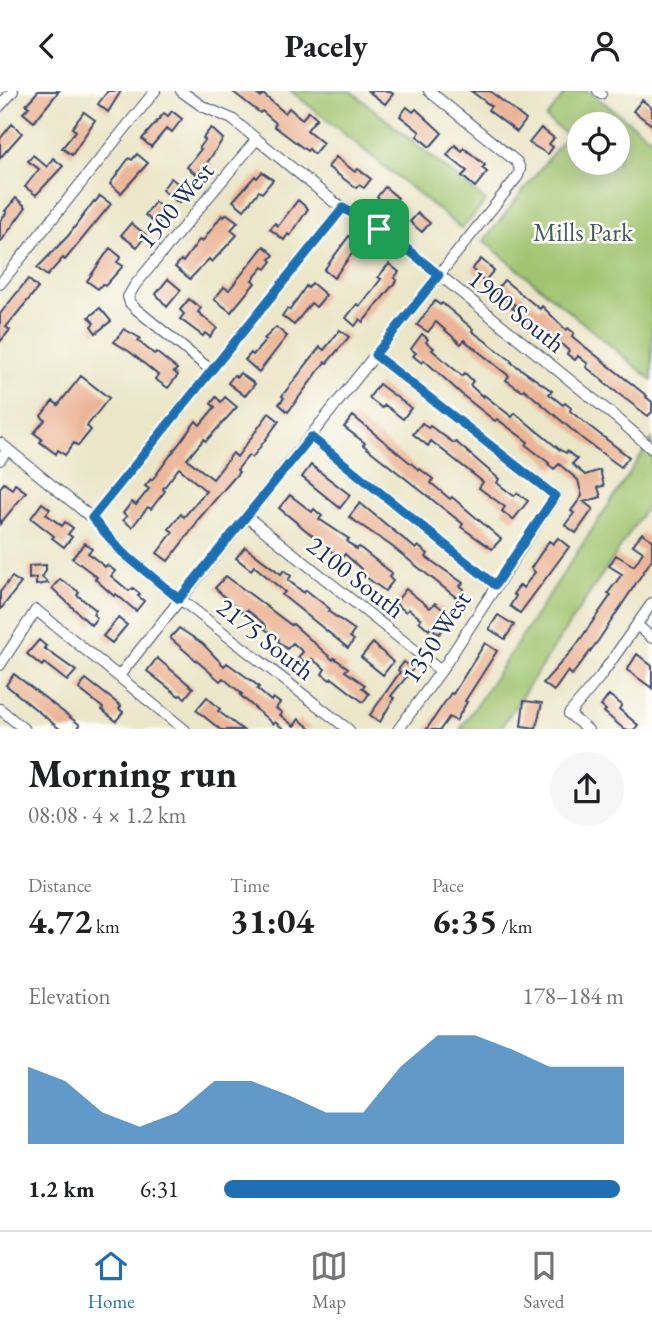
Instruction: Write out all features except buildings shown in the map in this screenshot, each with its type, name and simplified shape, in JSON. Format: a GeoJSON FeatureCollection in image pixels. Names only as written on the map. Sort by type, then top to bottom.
{"type":"FeatureCollection","features":[{"type":"Feature","properties":{"kind":"street"},"geometry":{"type":"LineString","coordinates":[[0,106],[13,91]]}},
{"type":"Feature","properties":{"kind":"street"},"geometry":{"type":"LineString","coordinates":[[0,284],[155,91]]}},
{"type":"Feature","properties":{"kind":"street","name":"1900 South"},"geometry":{"type":"LineString","coordinates":[[181,91],[202,106],[232,119],[343,208],[390,235],[652,449]]}},
{"type":"Feature","properties":{"kind":"street"},"geometry":{"type":"LineString","coordinates":[[119,676],[515,180],[520,169],[517,162],[429,91]]}},
{"type":"Feature","properties":{"kind":"street","name":"1500 West"},"geometry":{"type":"LineString","coordinates":[[212,371],[136,309],[128,299],[135,285],[256,140]]}},
{"type":"Feature","properties":{"kind":"street"},"geometry":{"type":"LineString","coordinates":[[92,518],[343,208]]}},
{"type":"Feature","properties":{"kind":"street","name":"1350 West"},"geometry":{"type":"LineString","coordinates":[[375,355],[555,496],[441,671],[399,729]]}},
{"type":"Feature","properties":{"kind":"street"},"geometry":{"type":"LineString","coordinates":[[311,437],[495,585]]}},
{"type":"Feature","properties":{"kind":"street"},"geometry":{"type":"LineString","coordinates":[[0,460],[4,446]]}},
{"type":"Feature","properties":{"kind":"street","name":"2175 South"},"geometry":{"type":"LineString","coordinates":[[4,446],[92,518],[122,552],[179,599],[348,729]]}},
{"type":"Feature","properties":{"kind":"street","name":"2100 South"},"geometry":{"type":"LineString","coordinates":[[246,516],[441,671]]}},
{"type":"Feature","properties":{"kind":"street"},"geometry":{"type":"LineString","coordinates":[[587,729],[569,714],[600,677],[652,603]]}},
{"type":"Feature","properties":{"kind":"street"},"geometry":{"type":"LineString","coordinates":[[0,666],[36,610],[184,729]]}},
{"type":"Feature","properties":{"kind":"street"},"geometry":{"type":"LineString","coordinates":[[637,625],[652,638]]}},
{"type":"Feature","properties":{"kind":"street"},"geometry":{"type":"LineString","coordinates":[[0,709],[24,729]]}},
{"type":"Feature","properties":{"kind":"green space"},"geometry":{"type":"Polygon","coordinates":[[[291,91],[351,91],[486,201],[462,229],[291,91]]]}},
{"type":"Feature","properties":{"kind":"green space","name":"Mills Park"},"geometry":{"type":"Polygon","coordinates":[[[567,91],[588,91],[616,112],[567,112],[567,135],[546,118],[567,91]]]}},
{"type":"Feature","properties":{"kind":"green space","name":"Mills Park"},"geometry":{"type":"Polygon","coordinates":[[[630,122],[652,139],[652,380],[484,241],[567,135],[567,175],[630,175],[630,122]]]}},
{"type":"Feature","properties":{"kind":"green space"},"geometry":{"type":"Polygon","coordinates":[[[652,439],[652,499],[500,729],[461,729],[652,439]]]}},
{"type":"Feature","properties":{"kind":"route"},"geometry":{"type":"LineString","coordinates":[[343,208],[379,229],[439,275],[375,355],[555,496],[495,585],[311,437],[179,599],[122,552],[92,518],[343,208]]}}]}
